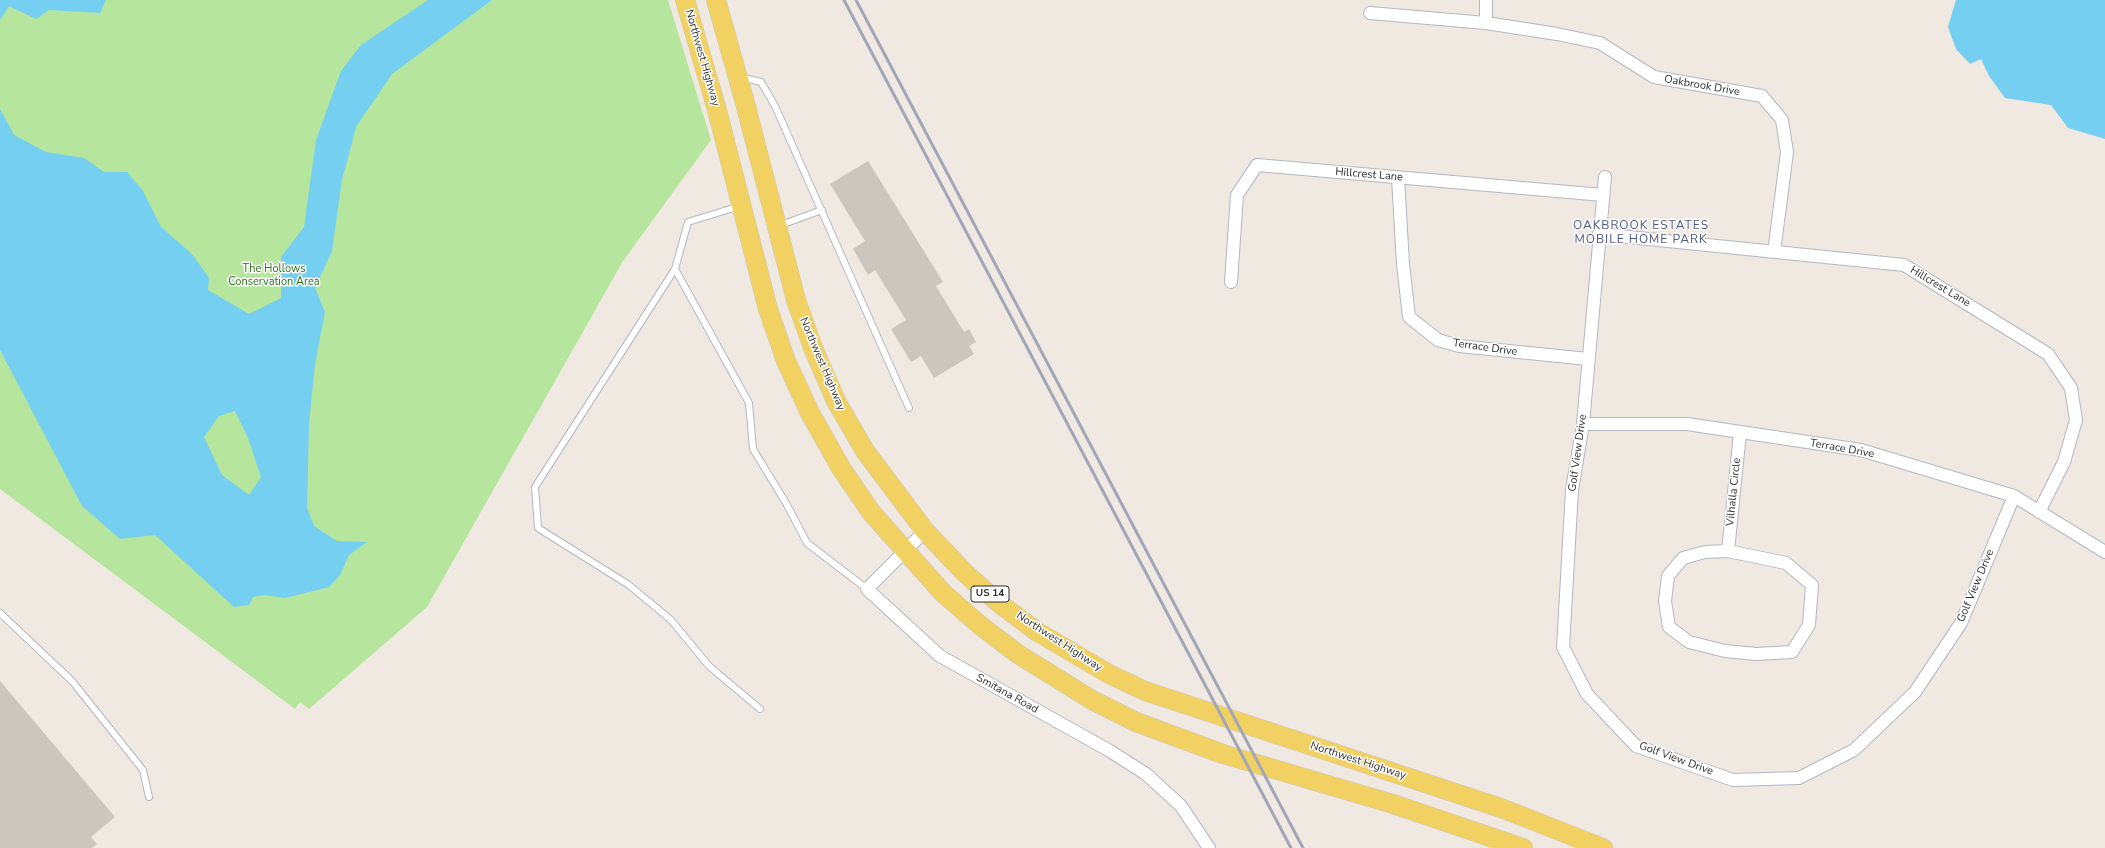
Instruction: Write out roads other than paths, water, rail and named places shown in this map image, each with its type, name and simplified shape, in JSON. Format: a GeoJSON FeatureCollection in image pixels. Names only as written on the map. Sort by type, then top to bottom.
{"type":"FeatureCollection","features":[{"type":"Feature","properties":{"kind":"main road","name":"Northwest Highway"},"geometry":{"type":"LineString","coordinates":[[684,0],[717,110],[768,309],[786,361],[810,412],[841,468],[871,512],[943,593],[981,626],[1018,654],[1092,700],[1136,722],[1223,754],[1393,804],[1523,848]]}},
{"type":"Feature","properties":{"kind":"main road","name":"Northwest Highway"},"geometry":{"type":"LineString","coordinates":[[716,0],[738,76],[796,300],[813,348],[836,401],[865,451],[925,531],[977,583],[1036,631],[1109,674],[1145,691],[1501,808],[1603,848]]}},
{"type":"Feature","properties":{"kind":"street"},"geometry":{"type":"LineString","coordinates":[[1486,0],[1486,24]]}},
{"type":"Feature","properties":{"kind":"street","name":"Oakbrook Drive"},"geometry":{"type":"LineString","coordinates":[[1370,13],[1486,24],[1557,34],[1600,43],[1654,77],[1762,96],[1782,120],[1787,152],[1774,252]]}},
{"type":"Feature","properties":{"kind":"street","name":"Hillcrest Lane"},"geometry":{"type":"LineString","coordinates":[[1231,282],[1237,195],[1257,165],[1603,195]]}},
{"type":"Feature","properties":{"kind":"street","name":"Golf View Drive"},"geometry":{"type":"LineString","coordinates":[[1605,177],[1583,424],[1572,490],[1563,647],[1587,694],[1636,746],[1733,780],[1799,778],[1854,750],[1915,692],[1961,623],[2014,496]]}},
{"type":"Feature","properties":{"kind":"street","name":"Terrace Drive"},"geometry":{"type":"LineString","coordinates":[[1398,178],[1403,264],[1409,317],[1438,340],[1459,346],[1588,360]]}},
{"type":"Feature","properties":{"kind":"street","name":"Hillcrest Lane"},"geometry":{"type":"LineString","coordinates":[[1599,234],[1904,265],[2048,354],[2071,388],[2076,420],[2064,462],[2039,512]]}},
{"type":"Feature","properties":{"kind":"street","name":"Terrace Drive"},"geometry":{"type":"LineString","coordinates":[[1583,424],[1687,424],[1861,450],[2014,496],[2105,552]]}},
{"type":"Feature","properties":{"kind":"street","name":"Vilhalla Circle"},"geometry":{"type":"LineString","coordinates":[[1728,551],[1740,433]]}},
{"type":"Feature","properties":{"kind":"street"},"geometry":{"type":"LineString","coordinates":[[867,589],[904,550],[925,531]]}},
{"type":"Feature","properties":{"kind":"street"},"geometry":{"type":"LineString","coordinates":[[1728,551],[1786,563],[1812,585],[1808,625],[1792,652],[1756,654],[1725,651],[1689,642],[1669,627],[1665,601],[1668,576],[1683,558],[1705,552],[1728,551]]}},
{"type":"Feature","properties":{"kind":"street","name":"Smitana Road"},"geometry":{"type":"LineString","coordinates":[[867,589],[940,656],[1110,751],[1146,774],[1181,806],[1208,848]]}},
{"type":"Feature","properties":{"kind":"lane"},"geometry":{"type":"LineString","coordinates":[[738,76],[758,80],[768,92],[822,210],[909,408]]}},
{"type":"Feature","properties":{"kind":"lane"},"geometry":{"type":"LineString","coordinates":[[742,205],[688,222],[675,269],[535,487],[538,528],[629,585],[671,620],[709,666],[760,709]]}},
{"type":"Feature","properties":{"kind":"lane"},"geometry":{"type":"LineString","coordinates":[[777,226],[822,210]]}},
{"type":"Feature","properties":{"kind":"lane"},"geometry":{"type":"LineString","coordinates":[[675,269],[749,403],[753,449],[786,503],[807,543],[867,589]]}},
{"type":"Feature","properties":{"kind":"lane"},"geometry":{"type":"LineString","coordinates":[[0,613],[72,681],[143,770],[149,797]]}},
{"type":"Feature","properties":{"kind":"water"},"geometry":{"type":"Polygon","coordinates":[[[0,0],[106,0],[100,13],[49,10],[36,19],[9,6],[0,20],[0,0]]]}},
{"type":"Feature","properties":{"kind":"water"},"geometry":{"type":"Polygon","coordinates":[[[428,0],[492,0],[392,74],[356,127],[342,180],[332,251],[315,288],[325,312],[315,364],[309,424],[307,507],[314,526],[337,541],[367,542],[349,555],[340,575],[329,587],[285,598],[265,595],[253,597],[249,605],[234,607],[155,535],[120,539],[82,506],[0,350],[0,109],[14,135],[46,152],[84,158],[104,172],[127,172],[143,191],[161,227],[192,254],[209,278],[208,290],[249,314],[281,298],[281,257],[304,227],[316,140],[341,71],[361,45],[428,0]],[[235,411],[219,416],[204,437],[222,475],[249,495],[261,477],[248,438],[235,411]]]}},
{"type":"Feature","properties":{"kind":"water"},"geometry":{"type":"Polygon","coordinates":[[[1956,0],[2105,0],[2105,139],[2068,128],[2051,105],[2005,98],[1989,76],[1981,59],[1970,64],[1956,49],[1948,27],[1956,0]]]}},
{"type":"Feature","properties":{"kind":"railway"},"geometry":{"type":"LineString","coordinates":[[844,0],[1291,848]]}},
{"type":"Feature","properties":{"kind":"railway"},"geometry":{"type":"LineString","coordinates":[[856,0],[1303,848]]}},
{"type":"Feature","properties":{"kind":"district","name":"OAKBROOK ESTATES MOBILE HOME PARK"},"geometry":{"type":"Point","coordinates":[1641,233]}},
{"type":"Feature","properties":{"kind":"park label","name":"The Hollows Conservation Area"},"geometry":{"type":"Point","coordinates":[274,275]}}]}
